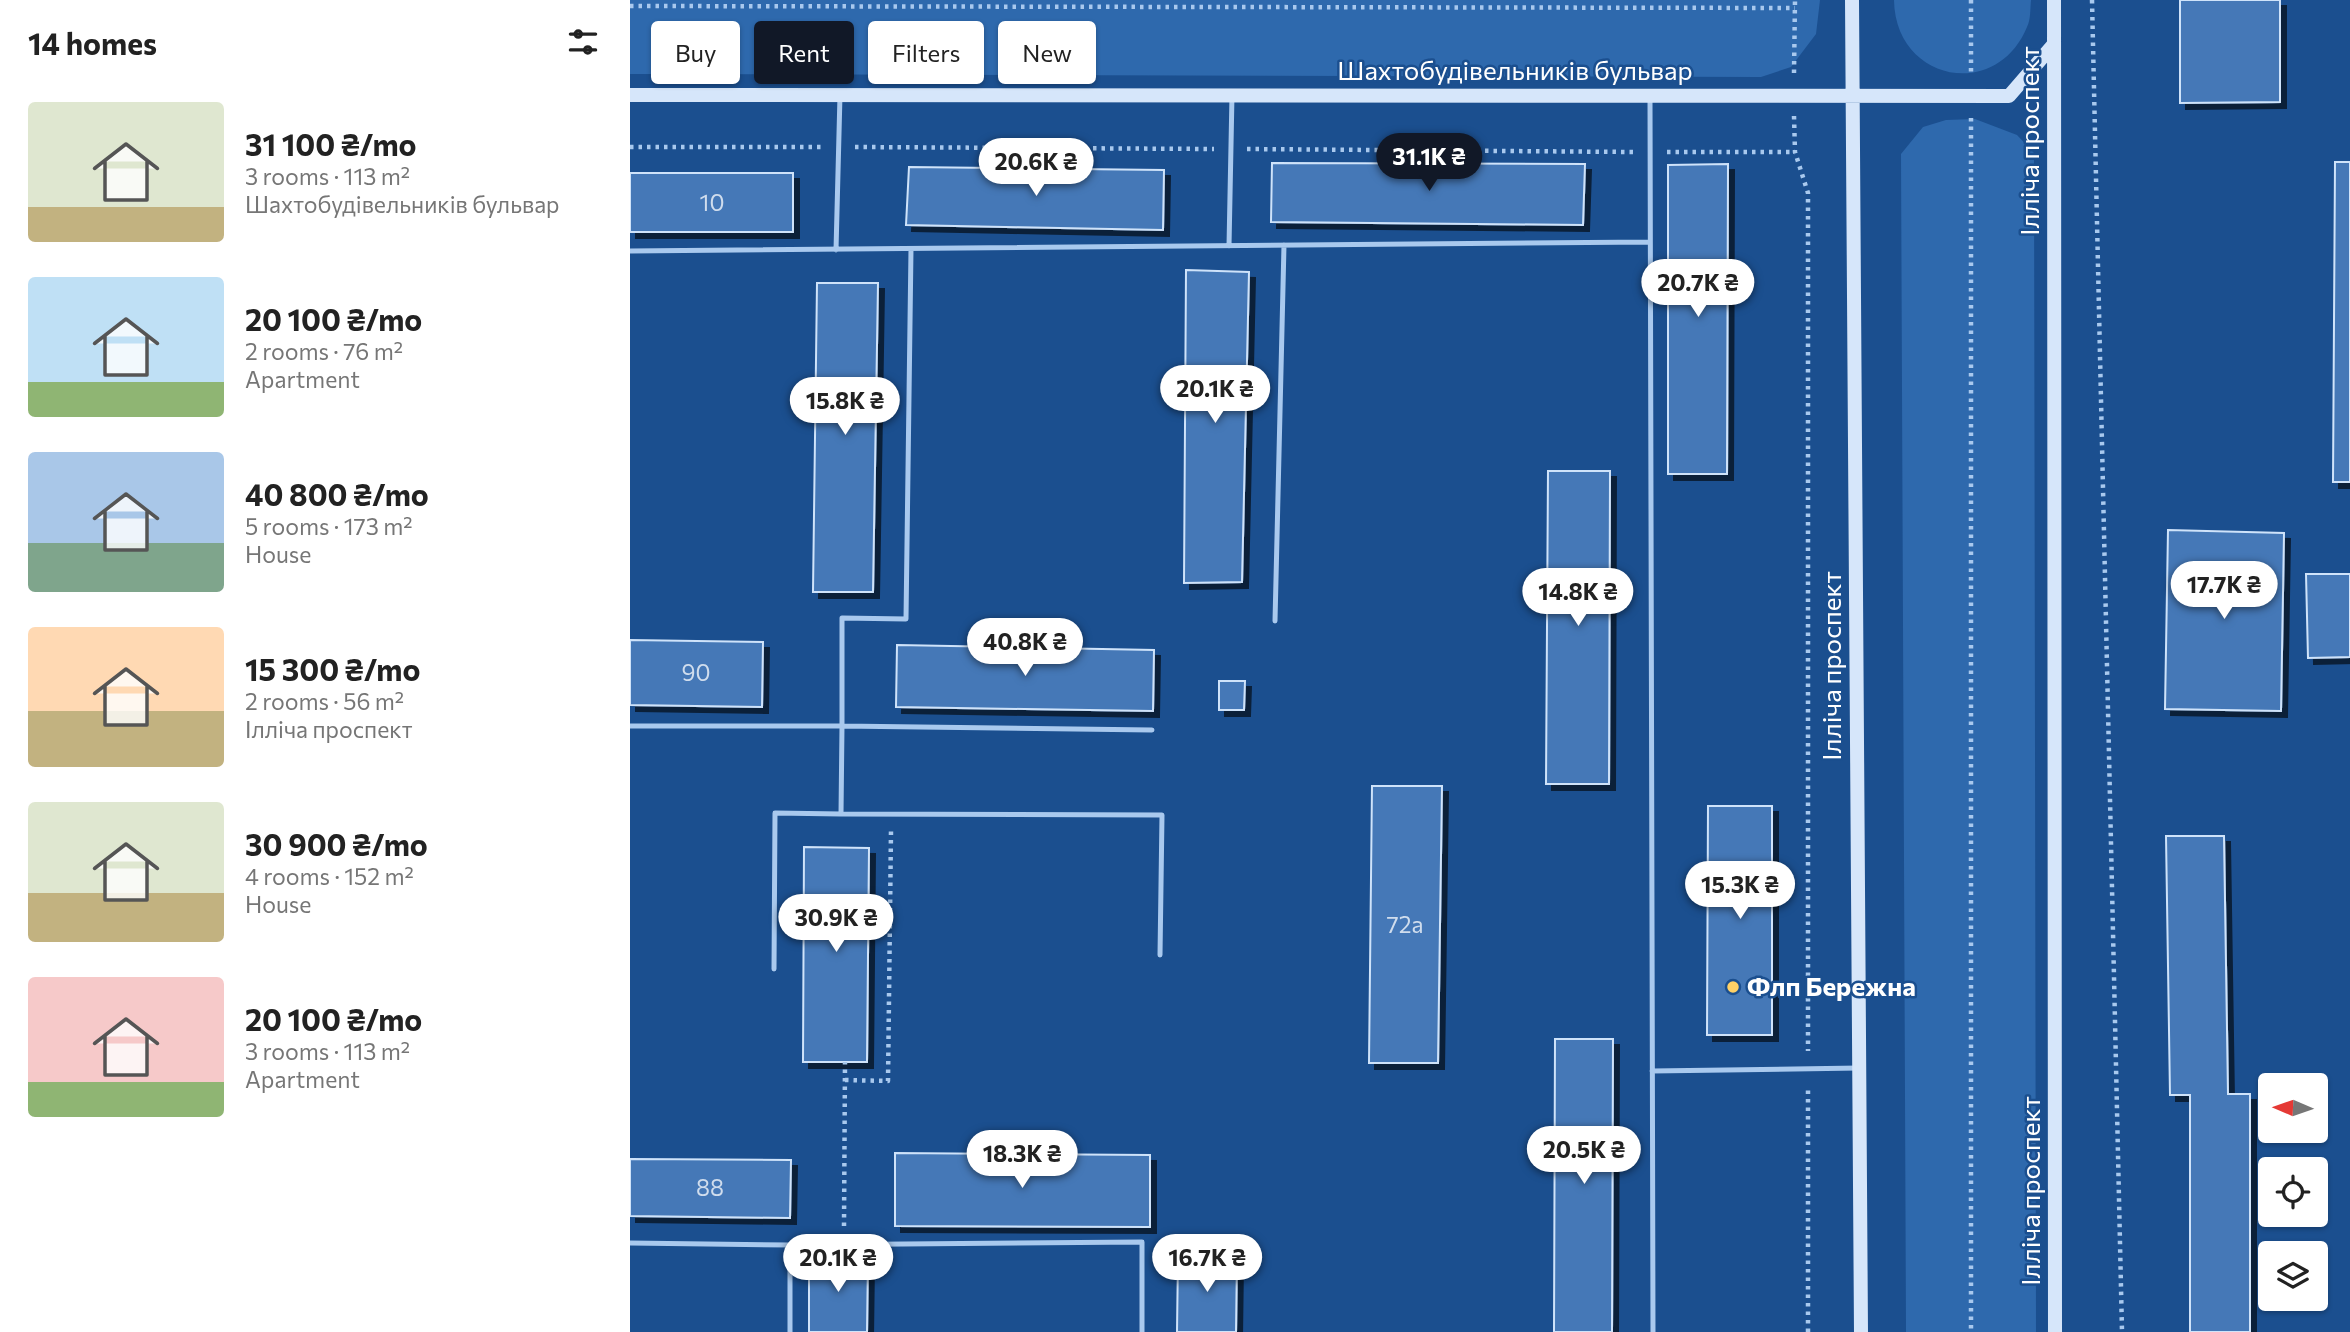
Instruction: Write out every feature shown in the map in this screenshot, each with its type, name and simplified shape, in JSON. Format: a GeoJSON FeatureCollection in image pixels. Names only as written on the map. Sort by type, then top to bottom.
{"type":"FeatureCollection","features":[{"type":"Feature","properties":{"kind":"main road","name":"Ілліча проспект"},"geometry":{"type":"LineString","coordinates":[[1852,0],[1861,1332]]}},
{"type":"Feature","properties":{"kind":"main road","name":"Ілліча проспект"},"geometry":{"type":"LineString","coordinates":[[2054,0],[2055,1332]]}},
{"type":"Feature","properties":{"kind":"main road","name":"Шахтобудівельників бульвар"},"geometry":{"type":"LineString","coordinates":[[630,95],[2009,96],[2054,44]]}},
{"type":"Feature","properties":{"kind":"lane"},"geometry":{"type":"LineString","coordinates":[[836,250],[840,95]]}},
{"type":"Feature","properties":{"kind":"lane"},"geometry":{"type":"LineString","coordinates":[[1229,246],[1232,95]]}},
{"type":"Feature","properties":{"kind":"lane"},"geometry":{"type":"LineString","coordinates":[[1650,95],[1653,1332]]}},
{"type":"Feature","properties":{"kind":"lane"},"geometry":{"type":"LineString","coordinates":[[630,251],[1650,242]]}},
{"type":"Feature","properties":{"kind":"lane"},"geometry":{"type":"LineString","coordinates":[[1275,621],[1284,245]]}},
{"type":"Feature","properties":{"kind":"lane"},"geometry":{"type":"LineString","coordinates":[[841,814],[842,618],[906,618],[911,249]]}},
{"type":"Feature","properties":{"kind":"lane"},"geometry":{"type":"LineString","coordinates":[[630,726],[1152,730]]}},
{"type":"Feature","properties":{"kind":"lane"},"geometry":{"type":"LineString","coordinates":[[774,969],[775,813],[1162,815],[1160,956]]}},
{"type":"Feature","properties":{"kind":"lane"},"geometry":{"type":"LineString","coordinates":[[1652,1071],[1859,1068]]}},
{"type":"Feature","properties":{"kind":"lane"},"geometry":{"type":"LineString","coordinates":[[630,1243],[790,1245],[1142,1242],[1142,1332]]}},
{"type":"Feature","properties":{"kind":"lane"},"geometry":{"type":"LineString","coordinates":[[790,1245],[790,1332]]}},
{"type":"Feature","properties":{"kind":"path"},"geometry":{"type":"LineString","coordinates":[[1796,0],[1793,96],[1795,152],[1808,193],[1808,1332]]}},
{"type":"Feature","properties":{"kind":"path"},"geometry":{"type":"LineString","coordinates":[[1971,0],[1971,1332]]}},
{"type":"Feature","properties":{"kind":"path"},"geometry":{"type":"LineString","coordinates":[[2092,0],[2122,1332]]}},
{"type":"Feature","properties":{"kind":"path"},"geometry":{"type":"LineString","coordinates":[[630,6],[1796,8]]}},
{"type":"Feature","properties":{"kind":"path"},"geometry":{"type":"LineString","coordinates":[[845,1080],[888,1081],[891,814]]}},
{"type":"Feature","properties":{"kind":"path"},"geometry":{"type":"LineString","coordinates":[[844,1244],[845,1062]]}},
{"type":"Feature","properties":{"kind":"shaded area"},"geometry":{"type":"Polygon","coordinates":[[[630,0],[1820,0],[1816,34],[1791,67],[1761,77],[1096,75],[1096,21],[998,21],[998,75],[984,75],[984,21],[868,21],[868,75],[854,75],[854,21],[754,21],[754,74],[740,74],[740,21],[651,21],[651,74],[630,74],[630,0]]]}},
{"type":"Feature","properties":{"kind":"shaded area"},"geometry":{"type":"Polygon","coordinates":[[[1894,0],[2031,0],[2030,17],[2012,51],[1993,66],[1972,73],[1949,72],[1928,64],[1911,49],[1899,27],[1894,0]]]}},
{"type":"Feature","properties":{"kind":"shaded area"},"geometry":{"type":"Polygon","coordinates":[[[1975,119],[2017,135],[2034,153],[2036,1332],[1906,1332],[1901,154],[1923,127],[1946,120],[1975,119]]]}},
{"type":"Feature","properties":{"kind":"building"},"geometry":{"type":"Polygon","coordinates":[[[2180,0],[2280,0],[2280,102],[2180,103],[2180,0]]]}},
{"type":"Feature","properties":{"kind":"building"},"geometry":{"type":"Polygon","coordinates":[[[2335,162],[2350,162],[2350,482],[2333,482],[2335,162]]]}},
{"type":"Feature","properties":{"kind":"building"},"geometry":{"type":"Polygon","coordinates":[[[1272,163],[1585,164],[1583,225],[1271,222],[1272,163]]]}},
{"type":"Feature","properties":{"kind":"building"},"geometry":{"type":"Polygon","coordinates":[[[1728,164],[1727,474],[1668,474],[1668,165],[1728,164]]]}},
{"type":"Feature","properties":{"kind":"building"},"geometry":{"type":"Polygon","coordinates":[[[909,167],[1164,170],[1163,230],[906,225],[909,167]]]}},
{"type":"Feature","properties":{"kind":"building"},"geometry":{"type":"Polygon","coordinates":[[[630,173],[793,173],[793,232],[630,232],[630,173]]]}},
{"type":"Feature","properties":{"kind":"building"},"geometry":{"type":"Polygon","coordinates":[[[1186,270],[1249,272],[1242,582],[1184,583],[1186,270]]]}},
{"type":"Feature","properties":{"kind":"building"},"geometry":{"type":"Polygon","coordinates":[[[817,283],[878,283],[873,592],[813,592],[817,283]]]}},
{"type":"Feature","properties":{"kind":"building"},"geometry":{"type":"Polygon","coordinates":[[[1548,471],[1610,471],[1609,784],[1546,784],[1548,471]]]}},
{"type":"Feature","properties":{"kind":"building"},"geometry":{"type":"Polygon","coordinates":[[[2168,530],[2284,533],[2281,711],[2165,709],[2168,530]]]}},
{"type":"Feature","properties":{"kind":"building"},"geometry":{"type":"Polygon","coordinates":[[[2306,574],[2350,574],[2350,657],[2308,658],[2306,574]]]}},
{"type":"Feature","properties":{"kind":"building"},"geometry":{"type":"Polygon","coordinates":[[[630,640],[763,642],[762,707],[630,705],[630,640]]]}},
{"type":"Feature","properties":{"kind":"building"},"geometry":{"type":"Polygon","coordinates":[[[897,645],[1154,650],[1153,711],[896,707],[897,645]]]}},
{"type":"Feature","properties":{"kind":"building"},"geometry":{"type":"Polygon","coordinates":[[[1219,681],[1245,681],[1244,710],[1219,710],[1219,681]]]}},
{"type":"Feature","properties":{"kind":"building"},"geometry":{"type":"Polygon","coordinates":[[[1372,786],[1442,786],[1438,1063],[1369,1063],[1372,786]]]}},
{"type":"Feature","properties":{"kind":"building"},"geometry":{"type":"Polygon","coordinates":[[[1708,806],[1772,806],[1772,1035],[1707,1035],[1708,806]]]}},
{"type":"Feature","properties":{"kind":"building"},"geometry":{"type":"Polygon","coordinates":[[[2166,836],[2224,836],[2228,1094],[2250,1094],[2250,1332],[2190,1332],[2190,1095],[2170,1095],[2166,836]]]}},
{"type":"Feature","properties":{"kind":"building"},"geometry":{"type":"Polygon","coordinates":[[[804,847],[869,848],[867,1062],[803,1062],[804,847]]]}},
{"type":"Feature","properties":{"kind":"building"},"geometry":{"type":"Polygon","coordinates":[[[1555,1039],[1613,1039],[1612,1332],[1554,1332],[1555,1039]]]}},
{"type":"Feature","properties":{"kind":"building"},"geometry":{"type":"Polygon","coordinates":[[[895,1153],[1150,1155],[1150,1227],[895,1226],[895,1153]]]}},
{"type":"Feature","properties":{"kind":"building"},"geometry":{"type":"Polygon","coordinates":[[[630,1159],[791,1160],[790,1218],[630,1216],[630,1159]]]}},
{"type":"Feature","properties":{"kind":"building"},"geometry":{"type":"Polygon","coordinates":[[[1178,1256],[1237,1257],[1236,1332],[1177,1332],[1178,1256]]]}},
{"type":"Feature","properties":{"kind":"building"},"geometry":{"type":"Polygon","coordinates":[[[809,1257],[868,1257],[867,1332],[809,1332],[809,1257]]]}},
{"type":"Feature","properties":{"kind":"place","name":"Флп Бережна"},"geometry":{"type":"Point","coordinates":[1733,987]}}]}
